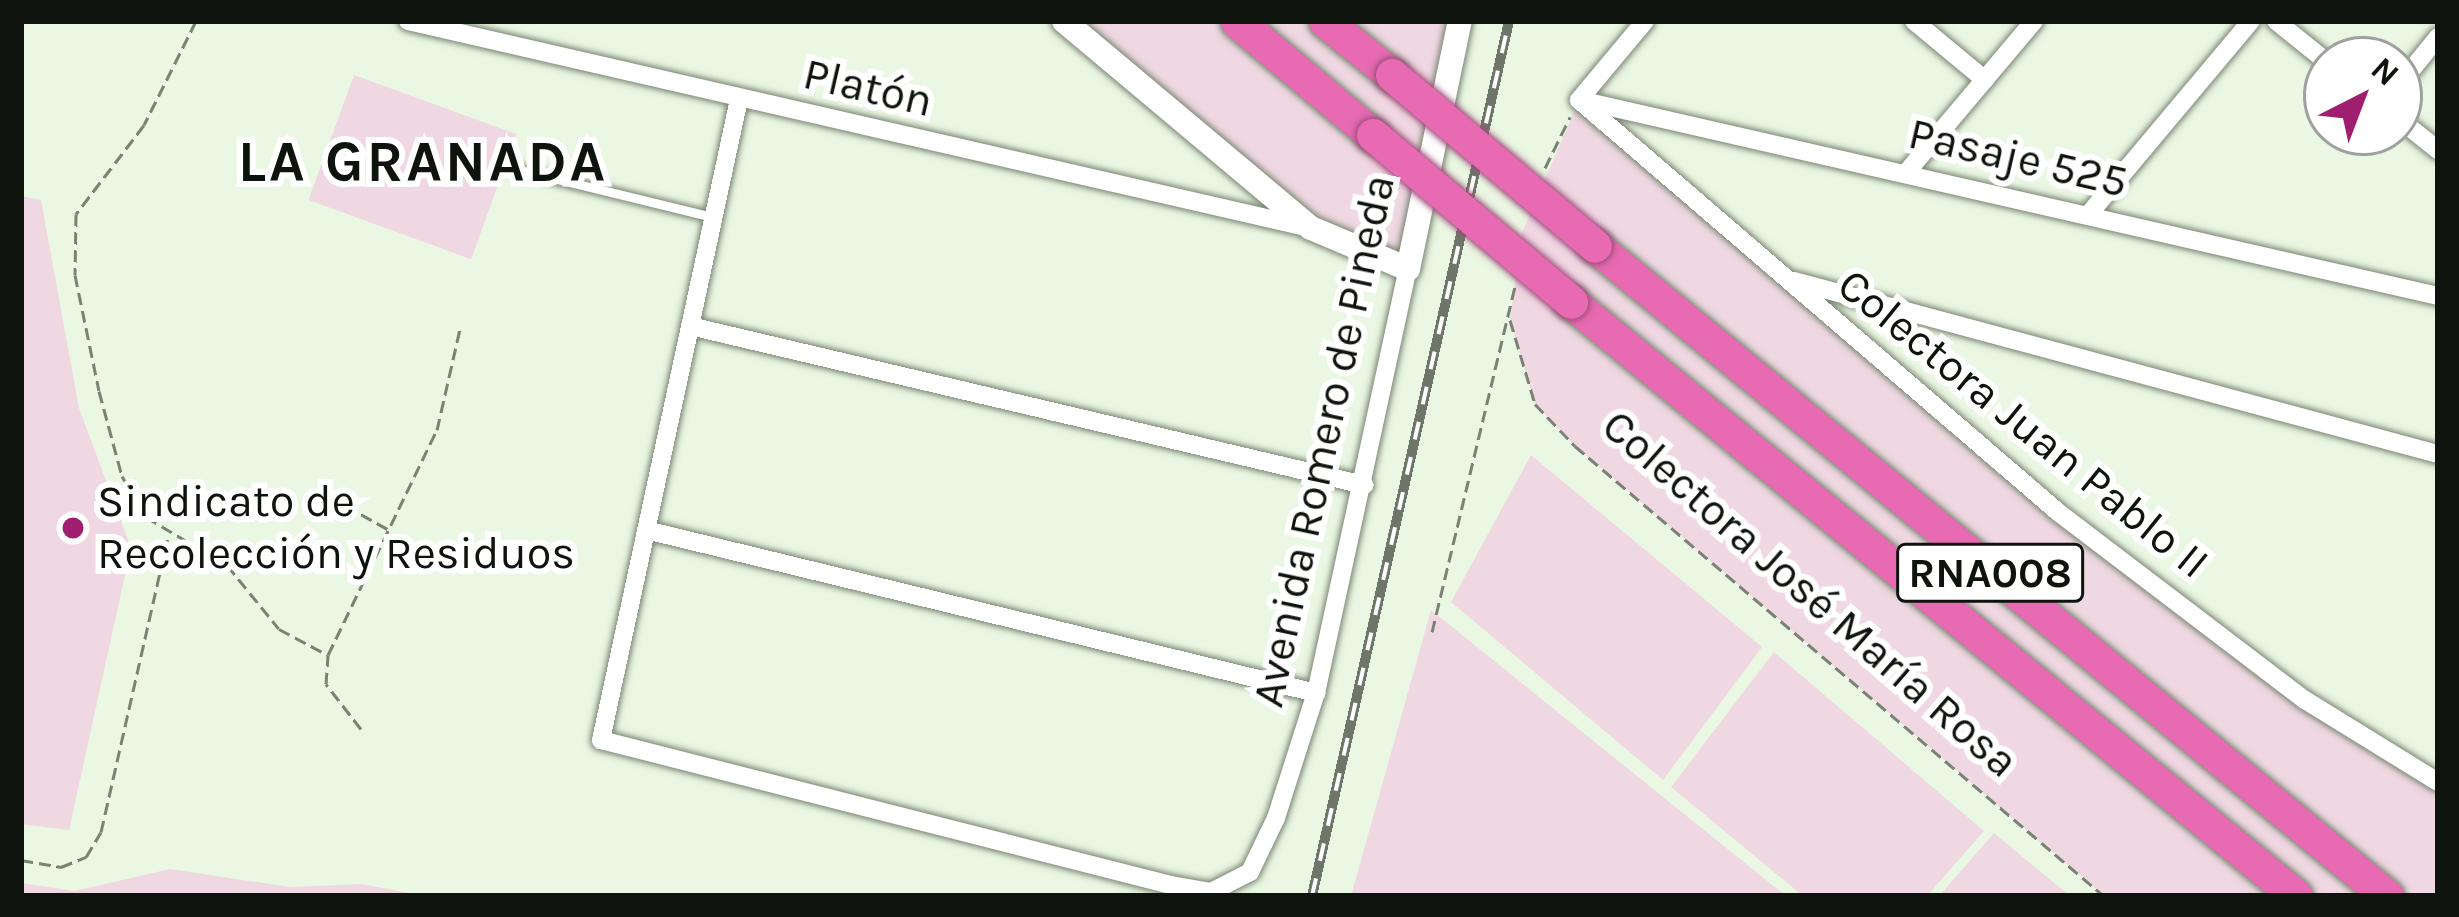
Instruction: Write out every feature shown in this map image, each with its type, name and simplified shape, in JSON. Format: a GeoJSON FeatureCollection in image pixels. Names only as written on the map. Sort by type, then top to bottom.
{"type":"FeatureCollection","features":[{"type":"Feature","properties":{"kind":"highway","name":"RNA008"},"geometry":{"type":"LineString","coordinates":[[1237,21],[1571,302],[2296,896]]}},
{"type":"Feature","properties":{"kind":"highway","name":"RNA008"},"geometry":{"type":"LineString","coordinates":[[1325,21],[2387,896]]}},
{"type":"Feature","properties":{"kind":"main road"},"geometry":{"type":"LineString","coordinates":[[1064,21],[1311,228],[1408,269]]}},
{"type":"Feature","properties":{"kind":"main road","name":"Avenida Romero de Pineda"},"geometry":{"type":"LineString","coordinates":[[1408,269],[1460,21]]}},
{"type":"Feature","properties":{"kind":"street","name":"Platón"},"geometry":{"type":"LineString","coordinates":[[408,21],[1311,228]]}},
{"type":"Feature","properties":{"kind":"street"},"geometry":{"type":"LineString","coordinates":[[1579,100],[1645,21]]}},
{"type":"Feature","properties":{"kind":"street"},"geometry":{"type":"LineString","coordinates":[[1914,21],[1984,80]]}},
{"type":"Feature","properties":{"kind":"street"},"geometry":{"type":"LineString","coordinates":[[1906,173],[2034,21]]}},
{"type":"Feature","properties":{"kind":"street"},"geometry":{"type":"LineString","coordinates":[[2090,214],[2251,21]]}},
{"type":"Feature","properties":{"kind":"street"},"geometry":{"type":"LineString","coordinates":[[2276,21],[2303,43]]}},
{"type":"Feature","properties":{"kind":"street"},"geometry":{"type":"LineString","coordinates":[[739,99],[646,530],[1316,693]]}},
{"type":"Feature","properties":{"kind":"street","name":"Pasaje 525"},"geometry":{"type":"LineString","coordinates":[[1579,100],[2438,296]]}},
{"type":"Feature","properties":{"kind":"street","name":"Colectora Juan Pablo II"},"geometry":{"type":"LineString","coordinates":[[1579,100],[2058,512],[2305,700],[2434,777]]}},
{"type":"Feature","properties":{"kind":"street","name":"Avenida Romero de Pineda"},"geometry":{"type":"LineString","coordinates":[[646,530],[601,740],[1211,892],[1250,872],[1316,693],[1408,269]]}},
{"type":"Feature","properties":{"kind":"street"},"geometry":{"type":"LineString","coordinates":[[1786,279],[2438,454]]}},
{"type":"Feature","properties":{"kind":"street"},"geometry":{"type":"LineString","coordinates":[[690,326],[1364,485]]}},
{"type":"Feature","properties":{"kind":"lane"},"geometry":{"type":"LineString","coordinates":[[512,168],[713,217]]}},
{"type":"Feature","properties":{"kind":"path"},"geometry":{"type":"LineString","coordinates":[[196,21],[144,125],[76,214],[75,275],[122,476],[169,536],[227,565],[279,629],[328,655]]}},
{"type":"Feature","properties":{"kind":"path","name":"Colectora José María Rosa"},"geometry":{"type":"LineString","coordinates":[[1432,632],[1510,320],[1535,404],[1575,446],[2104,896]]}},
{"type":"Feature","properties":{"kind":"path"},"geometry":{"type":"LineString","coordinates":[[361,730],[326,684],[328,655],[437,430],[460,329]]}},
{"type":"Feature","properties":{"kind":"path"},"geometry":{"type":"LineString","coordinates":[[314,488],[392,531]]}},
{"type":"Feature","properties":{"kind":"path"},"geometry":{"type":"LineString","coordinates":[[21,860],[61,867],[86,857],[101,832],[169,536]]}},
{"type":"Feature","properties":{"kind":"shaded area"},"geometry":{"type":"Polygon","coordinates":[[[1064,21],[1460,21],[1408,269],[1311,228],[1064,21]]]}},
{"type":"Feature","properties":{"kind":"shaded area"},"geometry":{"type":"Polygon","coordinates":[[[354,75],[517,134],[471,259],[309,200],[354,75]]]}},
{"type":"Feature","properties":{"kind":"shaded area"},"geometry":{"type":"Polygon","coordinates":[[[1579,100],[2058,512],[2305,700],[2438,782],[2438,896],[2104,896],[1575,446],[1535,404],[1510,320],[1522,233],[1579,100]]]}},
{"type":"Feature","properties":{"kind":"shaded area","name":"Sindicato de Recolección y Residuos"},"geometry":{"type":"Polygon","coordinates":[[[21,196],[41,200],[79,408],[131,548],[69,830],[21,824],[21,196]]]}},
{"type":"Feature","properties":{"kind":"shaded area"},"geometry":{"type":"Polygon","coordinates":[[[1531,455],[1762,647],[1663,780],[1451,602],[1531,455]]]}},
{"type":"Feature","properties":{"kind":"shaded area"},"geometry":{"type":"Polygon","coordinates":[[[1431,610],[1786,896],[1351,896],[1431,610]]]}},
{"type":"Feature","properties":{"kind":"shaded area"},"geometry":{"type":"Polygon","coordinates":[[[1774,652],[1984,831],[1927,896],[1803,896],[1671,787],[1774,652]]]}},
{"type":"Feature","properties":{"kind":"shaded area"},"geometry":{"type":"Polygon","coordinates":[[[1994,833],[2070,896],[1939,896],[1994,833]]]}},
{"type":"Feature","properties":{"kind":"shaded area"},"geometry":{"type":"Polygon","coordinates":[[[170,869],[290,887],[361,884],[426,896],[21,896],[21,883],[75,891],[170,869]]]}},
{"type":"Feature","properties":{"kind":"railway"},"geometry":{"type":"LineString","coordinates":[[1312,896],[1509,21]]}},
{"type":"Feature","properties":{"kind":"place","name":"Sindicato de Recolección y Residuos"},"geometry":{"type":"Point","coordinates":[73,528]}},
{"type":"Feature","properties":{"kind":"district","name":"LA GRANADA"},"geometry":{"type":"Point","coordinates":[423,163]}}]}
